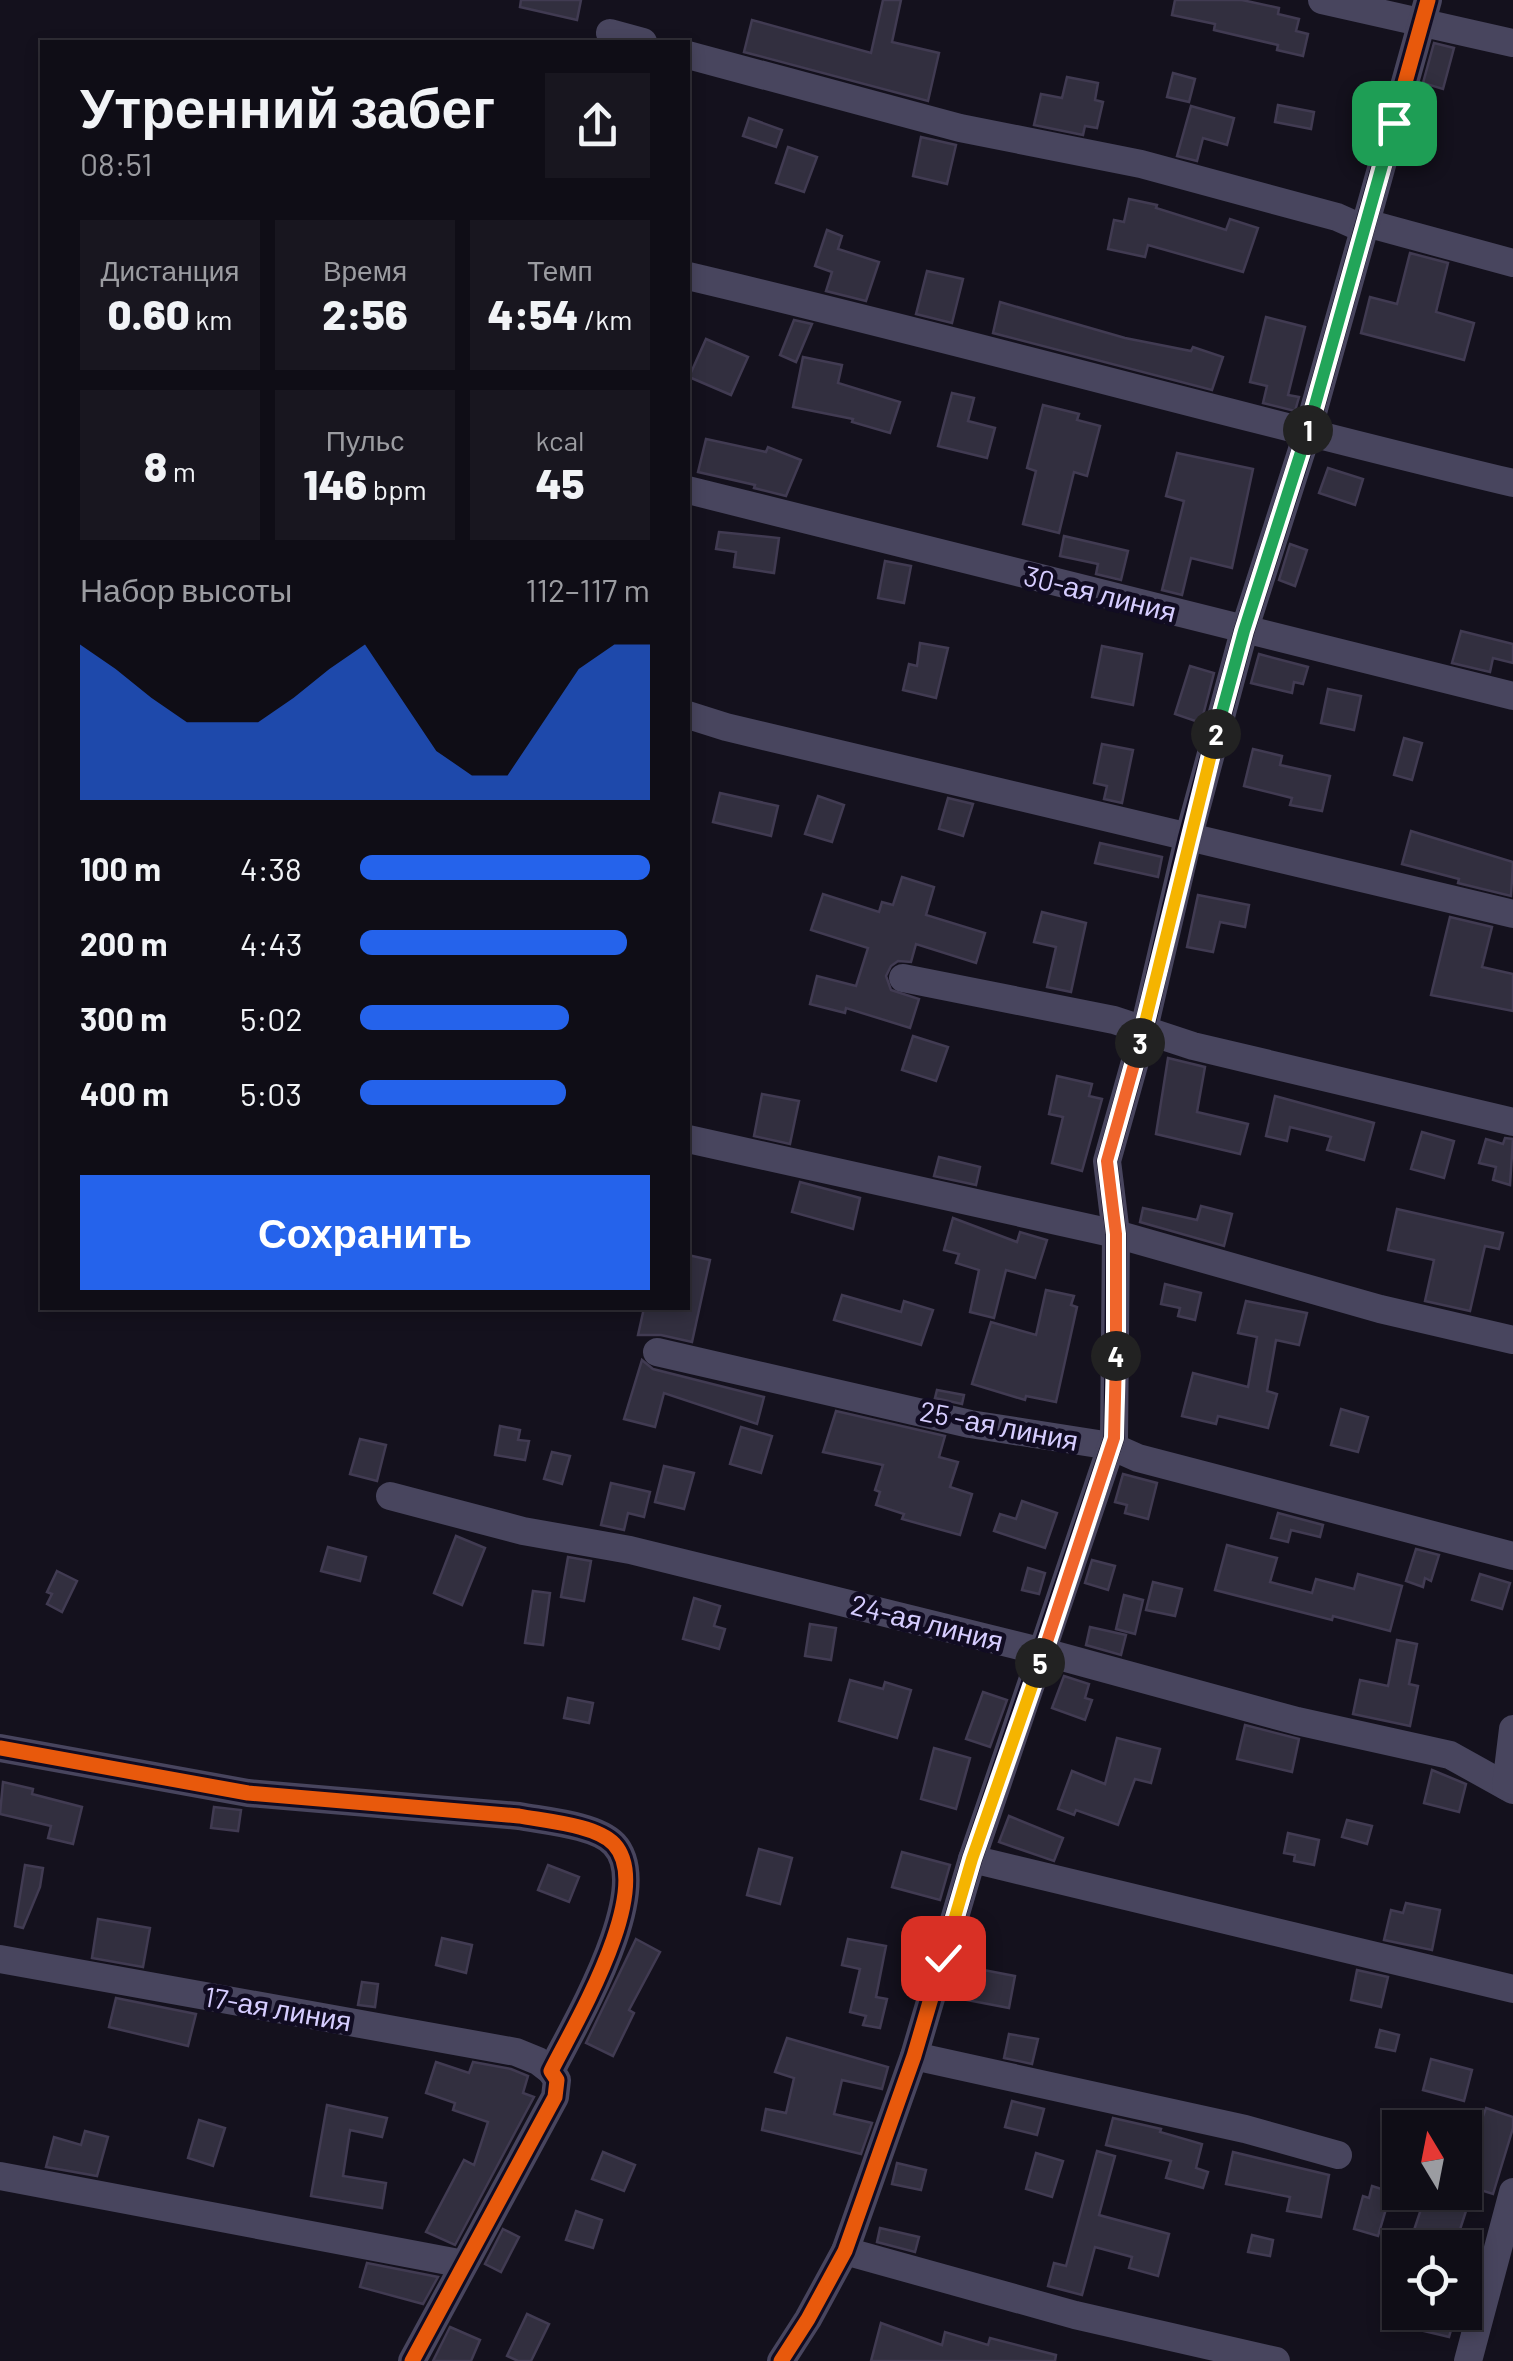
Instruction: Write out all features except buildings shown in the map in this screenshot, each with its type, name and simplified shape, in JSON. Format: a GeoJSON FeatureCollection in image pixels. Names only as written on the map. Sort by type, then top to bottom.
{"type":"FeatureCollection","features":[{"type":"Feature","properties":{"kind":"street"},"geometry":{"type":"LineString","coordinates":[[1322,0],[1424,12],[1513,43]]}},
{"type":"Feature","properties":{"kind":"street"},"geometry":{"type":"LineString","coordinates":[[781,2361],[846,2252],[914,2056],[972,1859],[1111,1446],[1116,1390],[1116,1234],[1107,1161],[1244,631],[1307,434],[1424,12]]}},
{"type":"Feature","properties":{"kind":"street"},"geometry":{"type":"LineString","coordinates":[[610,34],[635,40]]}},
{"type":"Feature","properties":{"kind":"street"},"geometry":{"type":"LineString","coordinates":[[690,56],[960,128],[1141,164],[1513,264]]}},
{"type":"Feature","properties":{"kind":"street"},"geometry":{"type":"LineString","coordinates":[[690,276],[1513,483]]}},
{"type":"Feature","properties":{"kind":"street","name":"30-ая линия"},"geometry":{"type":"LineString","coordinates":[[690,491],[1513,696]]}},
{"type":"Feature","properties":{"kind":"street"},"geometry":{"type":"LineString","coordinates":[[690,716],[1188,839],[1513,914]]}},
{"type":"Feature","properties":{"kind":"street"},"geometry":{"type":"LineString","coordinates":[[903,978],[1114,1020],[1143,1032],[1513,1122]]}},
{"type":"Feature","properties":{"kind":"street"},"geometry":{"type":"LineString","coordinates":[[690,1138],[1116,1234],[1380,1309],[1513,1340]]}},
{"type":"Feature","properties":{"kind":"street","name":"25 -ая линия"},"geometry":{"type":"LineString","coordinates":[[657,1352],[970,1424],[1111,1446],[1138,1458],[1513,1556]]}},
{"type":"Feature","properties":{"kind":"street","name":"24-ая линия"},"geometry":{"type":"LineString","coordinates":[[390,1496],[523,1531],[630,1550],[1044,1652],[1297,1720],[1450,1755],[1510,1788]]}},
{"type":"Feature","properties":{"kind":"street"},"geometry":{"type":"LineString","coordinates":[[1510,1788],[1513,1728]]}},
{"type":"Feature","properties":{"kind":"street"},"geometry":{"type":"LineString","coordinates":[[0,1748],[248,1793],[520,1816],[593,1832],[613,1843],[627,1866],[625,1895],[616,1933],[551,2071],[557,2080],[555,2097],[412,2361]]}},
{"type":"Feature","properties":{"kind":"street"},"geometry":{"type":"LineString","coordinates":[[972,1859],[1513,1989]]}},
{"type":"Feature","properties":{"kind":"street","name":"17-ая линия"},"geometry":{"type":"LineString","coordinates":[[0,1959],[516,2052],[551,2071]]}},
{"type":"Feature","properties":{"kind":"street"},"geometry":{"type":"LineString","coordinates":[[914,2056],[1245,2129],[1338,2155]]}},
{"type":"Feature","properties":{"kind":"street"},"geometry":{"type":"LineString","coordinates":[[0,2176],[464,2264]]}},
{"type":"Feature","properties":{"kind":"street"},"geometry":{"type":"LineString","coordinates":[[1468,2361],[1513,2192]]}},
{"type":"Feature","properties":{"kind":"street"},"geometry":{"type":"LineString","coordinates":[[846,2252],[1075,2315],[1276,2361]]}},
{"type":"Feature","properties":{"kind":"cycle path"},"geometry":{"type":"LineString","coordinates":[[781,2361],[845,2251],[914,2056],[972,1859],[1114,1438],[1116,1234],[1107,1161],[1244,631],[1307,434],[1428,0]]}},
{"type":"Feature","properties":{"kind":"cycle path"},"geometry":{"type":"LineString","coordinates":[[0,1748],[248,1793],[519,1816],[583,1828],[614,1844],[624,1865],[625,1892],[619,1923],[592,1991],[551,2071],[557,2080],[555,2097],[412,2361]]}},
{"type":"Feature","properties":{"kind":"route"},"geometry":{"type":"LineString","coordinates":[[943,1958],[972,1859],[1114,1438],[1116,1221],[1107,1161],[1244,631],[1307,434],[1394,123]]}}]}
